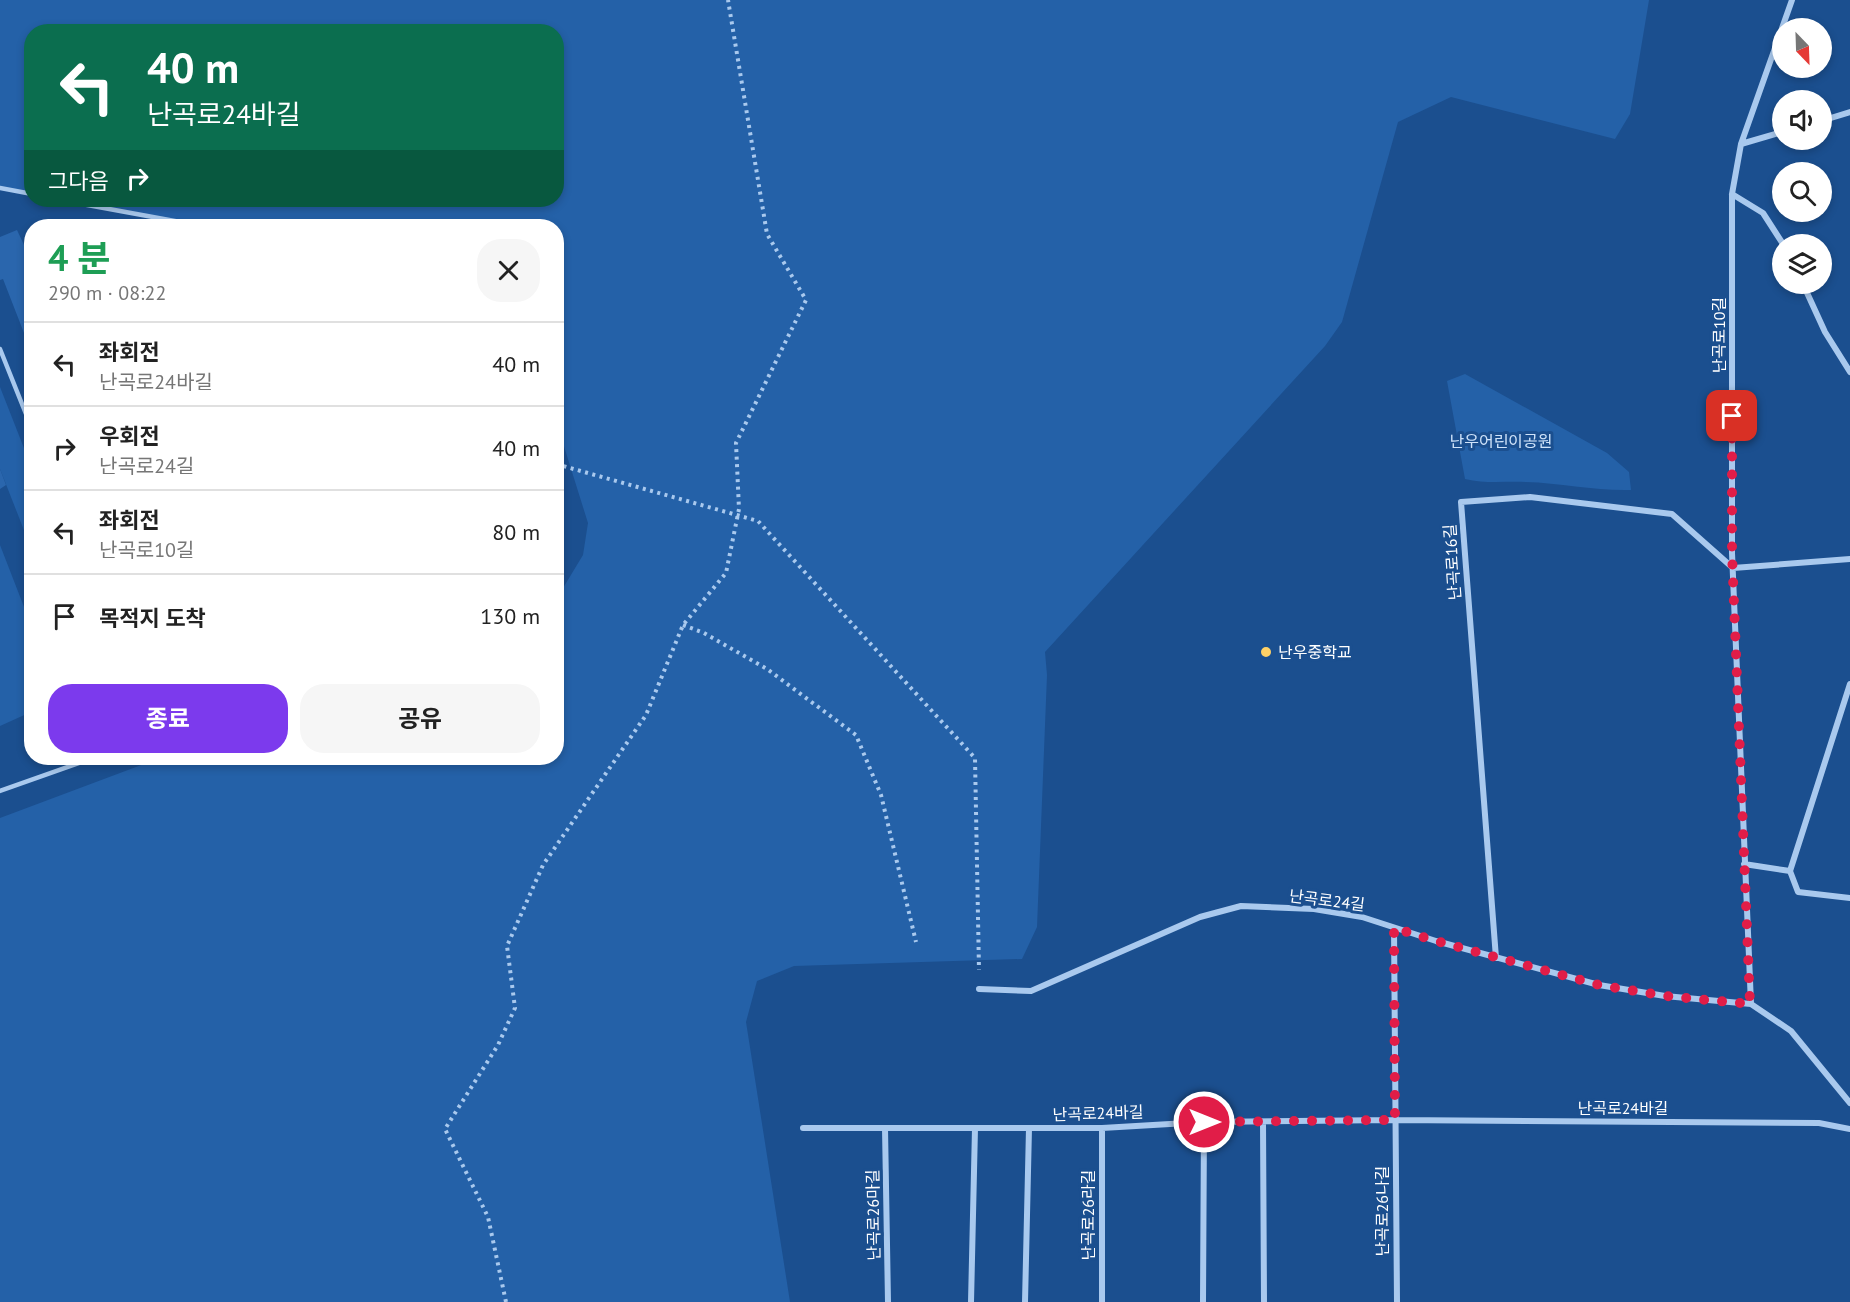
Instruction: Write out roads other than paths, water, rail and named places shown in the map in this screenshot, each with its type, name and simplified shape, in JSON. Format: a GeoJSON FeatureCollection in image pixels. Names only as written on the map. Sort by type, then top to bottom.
{"type":"FeatureCollection","features":[{"type":"Feature","properties":{"kind":"street","name":"난곡로10길"},"geometry":{"type":"LineString","coordinates":[[1750,1004],[1733,568],[1732,194],[1741,144],[1792,0]]}},
{"type":"Feature","properties":{"kind":"street"},"geometry":{"type":"LineString","coordinates":[[1832,118],[1850,112]]}},
{"type":"Feature","properties":{"kind":"street"},"geometry":{"type":"LineString","coordinates":[[1741,144],[1772,135]]}},
{"type":"Feature","properties":{"kind":"street"},"geometry":{"type":"LineString","coordinates":[[1732,194],[1763,213],[1776,234]]}},
{"type":"Feature","properties":{"kind":"street"},"geometry":{"type":"LineString","coordinates":[[1808,294],[1825,332],[1850,372]]}},
{"type":"Feature","properties":{"kind":"street","name":"난곡로16길"},"geometry":{"type":"LineString","coordinates":[[1496,957],[1461,502],[1530,497],[1672,514],[1733,568]]}},
{"type":"Feature","properties":{"kind":"street"},"geometry":{"type":"LineString","coordinates":[[1733,568],[1850,559]]}},
{"type":"Feature","properties":{"kind":"street"},"geometry":{"type":"LineString","coordinates":[[1850,684],[1790,871],[1798,892],[1850,898]]}},
{"type":"Feature","properties":{"kind":"street"},"geometry":{"type":"LineString","coordinates":[[1744,864],[1790,871]]}},
{"type":"Feature","properties":{"kind":"street","name":"난곡로24길"},"geometry":{"type":"LineString","coordinates":[[979,989],[1031,991],[1200,916],[1241,906],[1314,909],[1362,917],[1599,985],[1665,996],[1750,1004],[1791,1031],[1850,1103]]}},
{"type":"Feature","properties":{"kind":"street"},"geometry":{"type":"LineString","coordinates":[[1394,928],[1395,1120]]}},
{"type":"Feature","properties":{"kind":"street","name":"난곡로24바길"},"geometry":{"type":"LineString","coordinates":[[803,1128],[1102,1128],[1204,1122],[1395,1120],[1819,1124],[1850,1129]]}},
{"type":"Feature","properties":{"kind":"street","name":"난곡로26나길"},"geometry":{"type":"LineString","coordinates":[[1395,1120],[1397,1302]]}},
{"type":"Feature","properties":{"kind":"street"},"geometry":{"type":"LineString","coordinates":[[1203,1302],[1204,1122]]}},
{"type":"Feature","properties":{"kind":"street"},"geometry":{"type":"LineString","coordinates":[[1263,1122],[1264,1302]]}},
{"type":"Feature","properties":{"kind":"street","name":"난곡로26마길"},"geometry":{"type":"LineString","coordinates":[[885,1128],[888,1302]]}},
{"type":"Feature","properties":{"kind":"street"},"geometry":{"type":"LineString","coordinates":[[970,1302],[975,1128]]}},
{"type":"Feature","properties":{"kind":"street","name":"난곡로24바길"},"geometry":{"type":"LineString","coordinates":[[1025,1302],[1029,1128]]}},
{"type":"Feature","properties":{"kind":"street","name":"난곡로26라길"},"geometry":{"type":"LineString","coordinates":[[1102,1128],[1102,1302]]}},
{"type":"Feature","properties":{"kind":"lane"},"geometry":{"type":"LineString","coordinates":[[0,188],[24,192]]}},
{"type":"Feature","properties":{"kind":"lane"},"geometry":{"type":"LineString","coordinates":[[98,207],[164,219]]}},
{"type":"Feature","properties":{"kind":"lane"},"geometry":{"type":"LineString","coordinates":[[0,349],[24,409]]}},
{"type":"Feature","properties":{"kind":"lane"},"geometry":{"type":"LineString","coordinates":[[0,791],[73,765]]}},
{"type":"Feature","properties":{"kind":"place","name":"난우중학교"},"geometry":{"type":"Point","coordinates":[1266,652]}},
{"type":"Feature","properties":{"kind":"park label","name":"난우어린이공원"},"geometry":{"type":"Point","coordinates":[1501,441]}}]}
